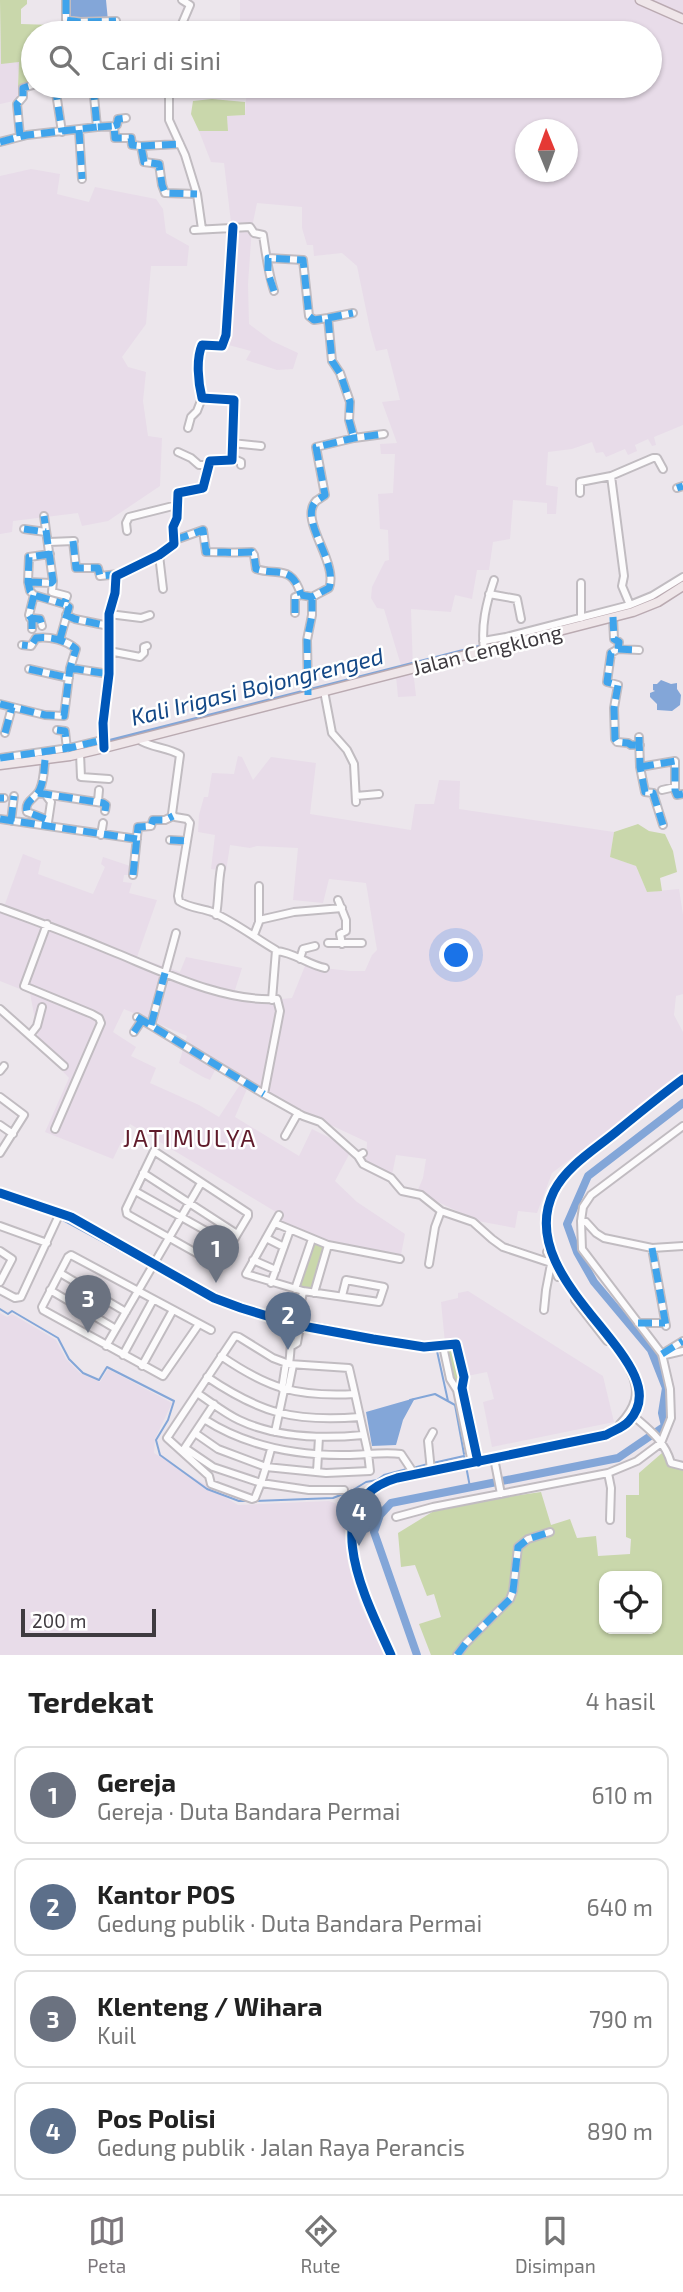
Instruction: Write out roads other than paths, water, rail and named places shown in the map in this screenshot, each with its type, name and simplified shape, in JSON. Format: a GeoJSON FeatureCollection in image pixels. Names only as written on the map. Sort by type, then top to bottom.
{"type":"FeatureCollection","features":[{"type":"Feature","properties":{"kind":"main road"},"geometry":{"type":"LineString","coordinates":[[640,0],[683,19]]}},
{"type":"Feature","properties":{"kind":"main road","name":"Jalan Cengklong"},"geometry":{"type":"LineString","coordinates":[[0,765],[69,751],[80,753],[103,744],[138,739],[307,691],[324,691],[483,645],[613,617],[646,608],[683,586]]}},
{"type":"Feature","properties":{"kind":"street"},"geometry":{"type":"LineString","coordinates":[[65,0],[66,20],[73,21]]}},
{"type":"Feature","properties":{"kind":"street"},"geometry":{"type":"LineString","coordinates":[[182,0],[190,5],[183,21]]}},
{"type":"Feature","properties":{"kind":"street"},"geometry":{"type":"LineString","coordinates":[[20,136],[17,104],[22,98]]}},
{"type":"Feature","properties":{"kind":"street"},"geometry":{"type":"LineString","coordinates":[[57,98],[62,132]]}},
{"type":"Feature","properties":{"kind":"street"},"geometry":{"type":"LineString","coordinates":[[94,98],[97,127]]}},
{"type":"Feature","properties":{"kind":"street"},"geometry":{"type":"LineString","coordinates":[[169,98],[169,120],[197,194],[202,229]]}},
{"type":"Feature","properties":{"kind":"street"},"geometry":{"type":"LineString","coordinates":[[0,142],[20,136],[114,126],[117,125],[118,119],[126,118]]}},
{"type":"Feature","properties":{"kind":"street"},"geometry":{"type":"LineString","coordinates":[[114,126],[115,138],[131,138],[133,146],[180,144]]}},
{"type":"Feature","properties":{"kind":"street"},"geometry":{"type":"LineString","coordinates":[[79,130],[82,179]]}},
{"type":"Feature","properties":{"kind":"street"},"geometry":{"type":"LineString","coordinates":[[141,146],[144,162],[160,165],[164,192],[197,194]]}},
{"type":"Feature","properties":{"kind":"street"},"geometry":{"type":"LineString","coordinates":[[188,428],[202,398],[199,371],[201,347],[222,346],[226,335],[233,227]]}},
{"type":"Feature","properties":{"kind":"street"},"geometry":{"type":"LineString","coordinates":[[194,230],[250,227],[254,233],[263,235],[268,273],[274,291]]}},
{"type":"Feature","properties":{"kind":"street"},"geometry":{"type":"LineString","coordinates":[[268,258],[303,260],[309,316],[314,320],[353,313]]}},
{"type":"Feature","properties":{"kind":"street"},"geometry":{"type":"LineString","coordinates":[[328,318],[332,361],[340,373],[350,402],[349,420],[354,438]]}},
{"type":"Feature","properties":{"kind":"street"},"geometry":{"type":"LineString","coordinates":[[202,398],[234,400],[232,458]]}},
{"type":"Feature","properties":{"kind":"street"},"geometry":{"type":"LineString","coordinates":[[295,613],[295,597],[312,597],[328,588],[331,581],[311,518],[316,502],[325,495],[316,447],[384,434]]}},
{"type":"Feature","properties":{"kind":"street"},"geometry":{"type":"LineString","coordinates":[[232,443],[261,446]]}},
{"type":"Feature","properties":{"kind":"street"},"geometry":{"type":"LineString","coordinates":[[178,452],[199,465],[208,466]]}},
{"type":"Feature","properties":{"kind":"street"},"geometry":{"type":"LineString","coordinates":[[232,458],[241,462],[241,465]]}},
{"type":"Feature","properties":{"kind":"street"},"geometry":{"type":"LineString","coordinates":[[49,542],[74,541],[76,568],[99,568],[100,576],[119,574],[172,546],[175,540],[173,527],[177,518],[178,493],[201,489],[204,486],[210,461],[229,461],[232,458]]}},
{"type":"Feature","properties":{"kind":"street"},"geometry":{"type":"LineString","coordinates":[[580,494],[580,482],[611,476],[653,458],[657,458],[663,469]]}},
{"type":"Feature","properties":{"kind":"street"},"geometry":{"type":"LineString","coordinates":[[611,476],[624,576],[622,586],[630,605]]}},
{"type":"Feature","properties":{"kind":"street"},"geometry":{"type":"LineString","coordinates":[[127,531],[126,523],[129,517],[177,505]]}},
{"type":"Feature","properties":{"kind":"street"},"geometry":{"type":"LineString","coordinates":[[44,516],[49,542],[52,592],[66,596],[64,604]]}},
{"type":"Feature","properties":{"kind":"street"},"geometry":{"type":"LineString","coordinates":[[24,529],[47,532]]}},
{"type":"Feature","properties":{"kind":"street"},"geometry":{"type":"LineString","coordinates":[[175,540],[203,530],[206,552],[252,552],[256,569],[285,572],[294,580],[301,595]]}},
{"type":"Feature","properties":{"kind":"street"},"geometry":{"type":"LineString","coordinates":[[50,554],[29,557],[28,582],[34,595],[69,606],[60,639]]}},
{"type":"Feature","properties":{"kind":"street"},"geometry":{"type":"LineString","coordinates":[[159,555],[163,589]]}},
{"type":"Feature","properties":{"kind":"street"},"geometry":{"type":"LineString","coordinates":[[57,730],[65,732],[69,751],[103,744],[109,674],[109,614],[116,588],[116,576],[119,574]]}},
{"type":"Feature","properties":{"kind":"street"},"geometry":{"type":"LineString","coordinates":[[559,627],[630,605],[652,596],[683,577]]}},
{"type":"Feature","properties":{"kind":"street"},"geometry":{"type":"LineString","coordinates":[[483,645],[482,628],[494,580]]}},
{"type":"Feature","properties":{"kind":"street"},"geometry":{"type":"LineString","coordinates":[[28,582],[53,581]]}},
{"type":"Feature","properties":{"kind":"street"},"geometry":{"type":"LineString","coordinates":[[581,583],[581,618]]}},
{"type":"Feature","properties":{"kind":"street"},"geometry":{"type":"LineString","coordinates":[[489,594],[517,599],[521,619]]}},
{"type":"Feature","properties":{"kind":"street"},"geometry":{"type":"LineString","coordinates":[[32,629],[30,618],[34,595]]}},
{"type":"Feature","properties":{"kind":"street"},"geometry":{"type":"LineString","coordinates":[[307,691],[307,640],[312,597]]}},
{"type":"Feature","properties":{"kind":"street"},"geometry":{"type":"LineString","coordinates":[[109,614],[141,618],[150,615]]}},
{"type":"Feature","properties":{"kind":"street"},"geometry":{"type":"LineString","coordinates":[[66,615],[109,626]]}},
{"type":"Feature","properties":{"kind":"street"},"geometry":{"type":"LineString","coordinates":[[613,617],[614,639],[618,640],[618,649]]}},
{"type":"Feature","properties":{"kind":"street"},"geometry":{"type":"LineString","coordinates":[[30,618],[40,619],[43,626]]}},
{"type":"Feature","properties":{"kind":"street"},"geometry":{"type":"LineString","coordinates":[[0,704],[45,715],[64,716],[70,668],[76,649],[60,639],[38,637],[32,646],[22,645]]}},
{"type":"Feature","properties":{"kind":"street"},"geometry":{"type":"LineString","coordinates":[[109,651],[140,657],[147,646]]}},
{"type":"Feature","properties":{"kind":"street"},"geometry":{"type":"LineString","coordinates":[[639,650],[618,649],[612,652],[607,681],[618,685],[614,708],[615,739],[631,746],[639,741],[645,792],[653,793],[663,825]]}},
{"type":"Feature","properties":{"kind":"street"},"geometry":{"type":"LineString","coordinates":[[70,668],[109,674]]}},
{"type":"Feature","properties":{"kind":"street"},"geometry":{"type":"LineString","coordinates":[[29,669],[69,678]]}},
{"type":"Feature","properties":{"kind":"street"},"geometry":{"type":"LineString","coordinates":[[324,691],[330,728],[354,764],[356,799],[379,794]]}},
{"type":"Feature","properties":{"kind":"street"},"geometry":{"type":"LineString","coordinates":[[5,733],[12,707]]}},
{"type":"Feature","properties":{"kind":"street"},"geometry":{"type":"LineString","coordinates":[[138,739],[180,755],[173,816]]}},
{"type":"Feature","properties":{"kind":"street"},"geometry":{"type":"LineString","coordinates":[[80,753],[81,777],[109,779]]}},
{"type":"Feature","properties":{"kind":"street"},"geometry":{"type":"LineString","coordinates":[[0,758],[15,760]]}},
{"type":"Feature","properties":{"kind":"street"},"geometry":{"type":"LineString","coordinates":[[38,758],[42,793],[51,804],[47,823]]}},
{"type":"Feature","properties":{"kind":"street"},"geometry":{"type":"LineString","coordinates":[[640,767],[673,761],[679,769],[676,794],[683,794]]}},
{"type":"Feature","properties":{"kind":"street"},"geometry":{"type":"LineString","coordinates":[[662,789],[675,788]]}},
{"type":"Feature","properties":{"kind":"street"},"geometry":{"type":"LineString","coordinates":[[98,801],[99,790]]}},
{"type":"Feature","properties":{"kind":"street"},"geometry":{"type":"LineString","coordinates":[[47,823],[25,809],[26,805],[42,793],[98,801],[106,804],[106,811]]}},
{"type":"Feature","properties":{"kind":"street"},"geometry":{"type":"LineString","coordinates":[[11,821],[14,796]]}},
{"type":"Feature","properties":{"kind":"street"},"geometry":{"type":"LineString","coordinates":[[133,874],[139,826],[151,826],[153,820],[165,821],[173,816],[189,820],[178,899],[184,905],[216,915],[254,935],[276,951],[325,968]]}},
{"type":"Feature","properties":{"kind":"street"},"geometry":{"type":"LineString","coordinates":[[0,819],[47,823],[101,835],[137,839]]}},
{"type":"Feature","properties":{"kind":"street"},"geometry":{"type":"LineString","coordinates":[[101,835],[103,823]]}},
{"type":"Feature","properties":{"kind":"street"},"geometry":{"type":"LineString","coordinates":[[170,840],[187,841]]}},
{"type":"Feature","properties":{"kind":"street"},"geometry":{"type":"LineString","coordinates":[[216,915],[221,868]]}},
{"type":"Feature","properties":{"kind":"street"},"geometry":{"type":"LineString","coordinates":[[254,935],[259,920],[259,886]]}},
{"type":"Feature","properties":{"kind":"street"},"geometry":{"type":"LineString","coordinates":[[338,900],[347,929],[340,934],[342,944]]}},
{"type":"Feature","properties":{"kind":"street"},"geometry":{"type":"LineString","coordinates":[[0,908],[165,973],[243,998],[277,999],[280,1011],[264,1094]]}},
{"type":"Feature","properties":{"kind":"street"},"geometry":{"type":"LineString","coordinates":[[259,920],[294,912],[342,908]]}},
{"type":"Feature","properties":{"kind":"street"},"geometry":{"type":"LineString","coordinates":[[47,925],[24,986],[92,1014],[99,1018],[101,1023],[55,1129]]}},
{"type":"Feature","properties":{"kind":"street"},"geometry":{"type":"LineString","coordinates":[[151,1025],[176,933]]}},
{"type":"Feature","properties":{"kind":"street"},"geometry":{"type":"LineString","coordinates":[[328,943],[362,943]]}},
{"type":"Feature","properties":{"kind":"street"},"geometry":{"type":"LineString","coordinates":[[300,959],[303,949],[314,947]]}},
{"type":"Feature","properties":{"kind":"street"},"geometry":{"type":"LineString","coordinates":[[272,1000],[276,951]]}},
{"type":"Feature","properties":{"kind":"street"},"geometry":{"type":"LineString","coordinates":[[30,1035],[37,1026],[42,1007]]}},
{"type":"Feature","properties":{"kind":"street"},"geometry":{"type":"LineString","coordinates":[[1,1012],[64,1066]]}},
{"type":"Feature","properties":{"kind":"street"},"geometry":{"type":"LineString","coordinates":[[134,1032],[140,1019],[151,1025],[264,1094],[320,1122],[361,1155],[363,1164],[391,1178],[402,1191],[421,1195],[441,1211],[473,1222],[503,1247],[554,1264]]}},
{"type":"Feature","properties":{"kind":"street"},"geometry":{"type":"LineString","coordinates":[[413,1472],[495,1461],[606,1435],[626,1424],[640,1399],[635,1371],[554,1264],[548,1214],[552,1195],[561,1180],[585,1156],[683,1077]]}},
{"type":"Feature","properties":{"kind":"street"},"geometry":{"type":"LineString","coordinates":[[0,1097],[24,1115],[0,1153]]}},
{"type":"Feature","properties":{"kind":"street"},"geometry":{"type":"LineString","coordinates":[[285,1136],[298,1113]]}},
{"type":"Feature","properties":{"kind":"street"},"geometry":{"type":"LineString","coordinates":[[0,1125],[13,1134]]}},
{"type":"Feature","properties":{"kind":"street"},"geometry":{"type":"LineString","coordinates":[[396,1517],[501,1491],[608,1473],[637,1461],[660,1441],[671,1418],[670,1389],[663,1355],[582,1249],[581,1221],[583,1207],[591,1195],[683,1126]]}},
{"type":"Feature","properties":{"kind":"street"},"geometry":{"type":"LineString","coordinates":[[156,1151],[201,1183],[248,1213],[219,1264],[127,1214],[126,1209],[153,1152],[156,1151]]}},
{"type":"Feature","properties":{"kind":"street"},"geometry":{"type":"LineString","coordinates":[[143,1173],[237,1234]]}},
{"type":"Feature","properties":{"kind":"street"},"geometry":{"type":"LineString","coordinates":[[106,1346],[201,1183]]}},
{"type":"Feature","properties":{"kind":"street"},"geometry":{"type":"LineString","coordinates":[[135,1191],[231,1245]]}},
{"type":"Feature","properties":{"kind":"street"},"geometry":{"type":"LineString","coordinates":[[0,1193],[58,1217],[78,1221],[225,1303],[297,1325],[424,1347],[456,1344],[464,1377],[462,1388],[469,1464]]}},
{"type":"Feature","properties":{"kind":"street"},"geometry":{"type":"LineString","coordinates":[[429,1264],[435,1227],[441,1211]]}},
{"type":"Feature","properties":{"kind":"street"},"geometry":{"type":"LineString","coordinates":[[279,1215],[246,1274],[299,1290],[379,1302],[384,1287],[346,1280],[342,1296]]}},
{"type":"Feature","properties":{"kind":"street"},"geometry":{"type":"LineString","coordinates":[[0,1290],[15,1298],[22,1297],[58,1217]]}},
{"type":"Feature","properties":{"kind":"street"},"geometry":{"type":"LineString","coordinates":[[581,1221],[586,1222],[604,1238],[652,1248],[683,1246]]}},
{"type":"Feature","properties":{"kind":"street"},"geometry":{"type":"LineString","coordinates":[[275,1223],[328,1245],[400,1259]]}},
{"type":"Feature","properties":{"kind":"street"},"geometry":{"type":"LineString","coordinates":[[0,1226],[47,1243]]}},
{"type":"Feature","properties":{"kind":"street"},"geometry":{"type":"LineString","coordinates":[[271,1283],[290,1230]]}},
{"type":"Feature","properties":{"kind":"street"},"geometry":{"type":"LineString","coordinates":[[266,1238],[284,1247]]}},
{"type":"Feature","properties":{"kind":"street"},"geometry":{"type":"LineString","coordinates":[[275,1432],[285,1390],[292,1346],[290,1341],[297,1325],[297,1310],[300,1309],[299,1290],[312,1238]]}},
{"type":"Feature","properties":{"kind":"street"},"geometry":{"type":"LineString","coordinates":[[314,1293],[328,1245]]}},
{"type":"Feature","properties":{"kind":"street"},"geometry":{"type":"LineString","coordinates":[[638,1322],[665,1325],[652,1248]]}},
{"type":"Feature","properties":{"kind":"street"},"geometry":{"type":"LineString","coordinates":[[0,1251],[12,1259],[0,1282]]}},
{"type":"Feature","properties":{"kind":"street"},"geometry":{"type":"LineString","coordinates":[[199,1324],[164,1376],[106,1346],[41,1307],[71,1255],[211,1329]]}},
{"type":"Feature","properties":{"kind":"street"},"geometry":{"type":"LineString","coordinates":[[253,1260],[276,1270]]}},
{"type":"Feature","properties":{"kind":"street"},"geometry":{"type":"LineString","coordinates":[[544,1310],[546,1290],[554,1264]]}},
{"type":"Feature","properties":{"kind":"street"},"geometry":{"type":"LineString","coordinates":[[60,1273],[126,1312]]}},
{"type":"Feature","properties":{"kind":"street"},"geometry":{"type":"LineString","coordinates":[[50,1290],[116,1329]]}},
{"type":"Feature","properties":{"kind":"street"},"geometry":{"type":"LineString","coordinates":[[123,1355],[153,1300]]}},
{"type":"Feature","properties":{"kind":"street"},"geometry":{"type":"LineString","coordinates":[[142,1366],[173,1310]]}},
{"type":"Feature","properties":{"kind":"street"},"geometry":{"type":"LineString","coordinates":[[195,1433],[218,1449],[265,1467],[328,1473],[368,1472],[368,1453],[349,1368],[289,1364],[273,1358],[237,1336],[233,1338],[167,1438],[214,1467],[261,1483],[344,1490]]}},
{"type":"Feature","properties":{"kind":"street"},"geometry":{"type":"LineString","coordinates":[[663,1355],[683,1341]]}},
{"type":"Feature","properties":{"kind":"street"},"geometry":{"type":"LineString","coordinates":[[438,1347],[457,1390],[469,1464]]}},
{"type":"Feature","properties":{"kind":"street"},"geometry":{"type":"LineString","coordinates":[[663,1355],[683,1351]]}},
{"type":"Feature","properties":{"kind":"street"},"geometry":{"type":"LineString","coordinates":[[221,1356],[252,1377],[285,1390],[355,1394]]}},
{"type":"Feature","properties":{"kind":"street"},"geometry":{"type":"LineString","coordinates":[[208,1377],[243,1400],[279,1413],[316,1418],[360,1416]]}},
{"type":"Feature","properties":{"kind":"street"},"geometry":{"type":"LineString","coordinates":[[197,1393],[237,1419],[275,1432],[319,1437],[363,1435]]}},
{"type":"Feature","properties":{"kind":"street"},"geometry":{"type":"LineString","coordinates":[[183,1450],[214,1404]]}},
{"type":"Feature","properties":{"kind":"street"},"geometry":{"type":"LineString","coordinates":[[632,1415],[666,1448],[671,1462],[683,1466]]}},
{"type":"Feature","properties":{"kind":"street"},"geometry":{"type":"LineString","coordinates":[[204,1419],[237,1437],[271,1448],[317,1454],[401,1454],[413,1472]]}},
{"type":"Feature","properties":{"kind":"street"},"geometry":{"type":"LineString","coordinates":[[430,1466],[428,1441],[433,1432]]}},
{"type":"Feature","properties":{"kind":"street"},"geometry":{"type":"LineString","coordinates":[[317,1472],[319,1437]]}},
{"type":"Feature","properties":{"kind":"street"},"geometry":{"type":"LineString","coordinates":[[183,1450],[209,1476],[211,1484],[252,1499],[255,1498],[261,1483],[271,1448]]}},
{"type":"Feature","properties":{"kind":"street"},"geometry":{"type":"LineString","coordinates":[[495,1461],[501,1491]]}},
{"type":"Feature","properties":{"kind":"street"},"geometry":{"type":"LineString","coordinates":[[391,1655],[369,1606],[356,1567],[351,1541],[354,1520],[364,1502],[376,1491],[413,1472],[430,1466],[469,1464]]}},
{"type":"Feature","properties":{"kind":"street"},"geometry":{"type":"LineString","coordinates":[[209,1476],[214,1467]]}},
{"type":"Feature","properties":{"kind":"street"},"geometry":{"type":"LineString","coordinates":[[328,1473],[328,1490]]}},
{"type":"Feature","properties":{"kind":"street"},"geometry":{"type":"LineString","coordinates":[[608,1473],[611,1488],[610,1520]]}},
{"type":"Feature","properties":{"kind":"street"},"geometry":{"type":"LineString","coordinates":[[457,1655],[507,1603],[513,1591],[518,1547],[528,1539],[550,1532]]}},
{"type":"Feature","properties":{"kind":"water"},"geometry":{"type":"Polygon","coordinates":[[[71,0],[106,0],[108,21],[71,19],[71,0]]]}},
{"type":"Feature","properties":{"kind":"water"},"geometry":{"type":"Polygon","coordinates":[[[661,680],[677,683],[681,695],[680,705],[672,711],[657,710],[657,704],[650,697],[650,693],[655,691],[653,684],[661,680]]]}},
{"type":"Feature","properties":{"kind":"water"},"geometry":{"type":"Polygon","coordinates":[[[415,1398],[403,1420],[396,1445],[372,1446],[366,1412],[415,1398]]]}},
{"type":"Feature","properties":{"kind":"waterway","name":"Kali Irigasi Bojongrenged"},"geometry":{"type":"LineString","coordinates":[[487,645],[556,628]]}},
{"type":"Feature","properties":{"kind":"waterway","name":"Kali Irigasi Bojongrenged"},"geometry":{"type":"LineString","coordinates":[[87,747],[480,647]]}},
{"type":"Feature","properties":{"kind":"waterway"},"geometry":{"type":"LineString","coordinates":[[417,1655],[374,1532],[380,1515],[391,1503],[618,1458],[665,1426],[662,1413],[666,1388],[651,1350],[594,1282],[577,1252],[567,1224],[588,1176],[683,1103]]}},
{"type":"Feature","properties":{"kind":"waterway"},"geometry":{"type":"LineString","coordinates":[[0,1188],[75,1214],[153,1259]]}},
{"type":"Feature","properties":{"kind":"waterway"},"geometry":{"type":"LineString","coordinates":[[0,1197],[56,1217]]}},
{"type":"Feature","properties":{"kind":"waterway"},"geometry":{"type":"LineString","coordinates":[[61,1219],[148,1266]]}},
{"type":"Feature","properties":{"kind":"waterway"},"geometry":{"type":"LineString","coordinates":[[158,1261],[217,1295],[286,1317],[392,1338],[435,1343]]}},
{"type":"Feature","properties":{"kind":"waterway"},"geometry":{"type":"LineString","coordinates":[[153,1269],[210,1301],[293,1328]]}},
{"type":"Feature","properties":{"kind":"waterway"},"geometry":{"type":"LineString","coordinates":[[0,1309],[8,1314],[12,1311],[58,1338],[69,1359],[83,1373],[99,1380],[107,1367],[174,1401],[168,1420],[156,1440],[160,1455],[207,1489],[239,1501],[250,1501]]}},
{"type":"Feature","properties":{"kind":"waterway"},"geometry":{"type":"LineString","coordinates":[[302,1330],[420,1351],[437,1351],[448,1401]]}},
{"type":"Feature","properties":{"kind":"waterway"},"geometry":{"type":"LineString","coordinates":[[410,1400],[435,1394],[455,1405],[464,1454]]}},
{"type":"Feature","properties":{"kind":"waterway"},"geometry":{"type":"LineString","coordinates":[[433,1463],[464,1456],[465,1460]]}},
{"type":"Feature","properties":{"kind":"waterway"},"geometry":{"type":"LineString","coordinates":[[413,1468],[428,1464]]}},
{"type":"Feature","properties":{"kind":"waterway"},"geometry":{"type":"LineString","coordinates":[[466,1466],[470,1487]]}},
{"type":"Feature","properties":{"kind":"waterway"},"geometry":{"type":"LineString","coordinates":[[255,1501],[333,1498],[366,1482],[407,1469]]}},
{"type":"Feature","properties":{"kind":"place","name":"Gereja"},"geometry":{"type":"Point","coordinates":[216,1283]}},
{"type":"Feature","properties":{"kind":"place","name":"Klenteng / Wihara"},"geometry":{"type":"Point","coordinates":[88,1333]}},
{"type":"Feature","properties":{"kind":"place","name":"Kantor POS"},"geometry":{"type":"Point","coordinates":[288,1350]}},
{"type":"Feature","properties":{"kind":"place","name":"Pos Polisi"},"geometry":{"type":"Point","coordinates":[359,1546]}},
{"type":"Feature","properties":{"kind":"district","name":"JATIMULYA"},"geometry":{"type":"Point","coordinates":[190,1137]}}]}
